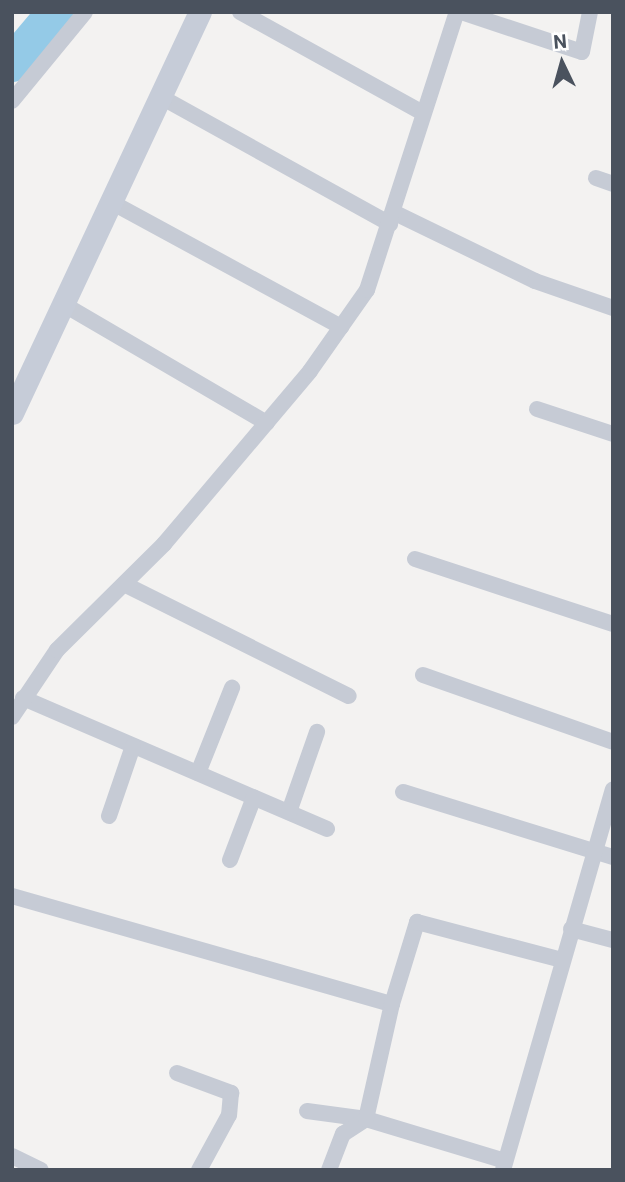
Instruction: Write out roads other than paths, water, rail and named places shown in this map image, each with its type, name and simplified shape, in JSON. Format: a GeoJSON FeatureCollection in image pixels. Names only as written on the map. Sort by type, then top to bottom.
{"type":"FeatureCollection","features":[{"type":"Feature","properties":{"kind":"street"},"geometry":{"type":"LineString","coordinates":[[12,101],[85,12]]}},
{"type":"Feature","properties":{"kind":"street"},"geometry":{"type":"LineString","coordinates":[[12,413],[200,12]]}},
{"type":"Feature","properties":{"kind":"street"},"geometry":{"type":"LineString","coordinates":[[240,12],[423,113]]}},
{"type":"Feature","properties":{"kind":"street"},"geometry":{"type":"LineString","coordinates":[[12,718],[57,650],[164,544],[267,422],[367,290],[423,113],[459,12],[582,52],[590,12]]}},
{"type":"Feature","properties":{"kind":"street"},"geometry":{"type":"LineString","coordinates":[[160,97],[391,218],[535,281],[613,308]]}},
{"type":"Feature","properties":{"kind":"street"},"geometry":{"type":"LineString","coordinates":[[596,178],[613,184]]}},
{"type":"Feature","properties":{"kind":"street"},"geometry":{"type":"LineString","coordinates":[[111,202],[341,327]]}},
{"type":"Feature","properties":{"kind":"street"},"geometry":{"type":"LineString","coordinates":[[63,304],[267,422]]}},
{"type":"Feature","properties":{"kind":"street"},"geometry":{"type":"LineString","coordinates":[[537,409],[613,434]]}},
{"type":"Feature","properties":{"kind":"street"},"geometry":{"type":"LineString","coordinates":[[415,559],[613,624]]}},
{"type":"Feature","properties":{"kind":"street"},"geometry":{"type":"LineString","coordinates":[[124,584],[349,696]]}},
{"type":"Feature","properties":{"kind":"street"},"geometry":{"type":"LineString","coordinates":[[423,675],[613,742]]}},
{"type":"Feature","properties":{"kind":"street"},"geometry":{"type":"LineString","coordinates":[[198,773],[232,688]]}},
{"type":"Feature","properties":{"kind":"street"},"geometry":{"type":"LineString","coordinates":[[23,698],[327,829]]}},
{"type":"Feature","properties":{"kind":"street"},"geometry":{"type":"LineString","coordinates":[[289,812],[317,732]]}},
{"type":"Feature","properties":{"kind":"street"},"geometry":{"type":"LineString","coordinates":[[109,816],[133,746]]}},
{"type":"Feature","properties":{"kind":"street"},"geometry":{"type":"LineString","coordinates":[[307,1111],[366,1119],[504,1165],[613,790]]}},
{"type":"Feature","properties":{"kind":"street"},"geometry":{"type":"LineString","coordinates":[[403,792],[613,857]]}},
{"type":"Feature","properties":{"kind":"street"},"geometry":{"type":"LineString","coordinates":[[229,860],[254,797]]}},
{"type":"Feature","properties":{"kind":"street"},"geometry":{"type":"LineString","coordinates":[[12,896],[392,1004]]}},
{"type":"Feature","properties":{"kind":"street"},"geometry":{"type":"LineString","coordinates":[[328,1170],[343,1134],[366,1119],[392,1004],[417,922],[562,960]]}},
{"type":"Feature","properties":{"kind":"street"},"geometry":{"type":"LineString","coordinates":[[571,929],[613,940]]}},
{"type":"Feature","properties":{"kind":"street"},"geometry":{"type":"LineString","coordinates":[[177,1073],[231,1093],[229,1115],[199,1170]]}},
{"type":"Feature","properties":{"kind":"street"},"geometry":{"type":"LineString","coordinates":[[12,1156],[41,1170]]}},
{"type":"Feature","properties":{"kind":"waterway"},"geometry":{"type":"LineString","coordinates":[[12,63],[55,12]]}}]}
